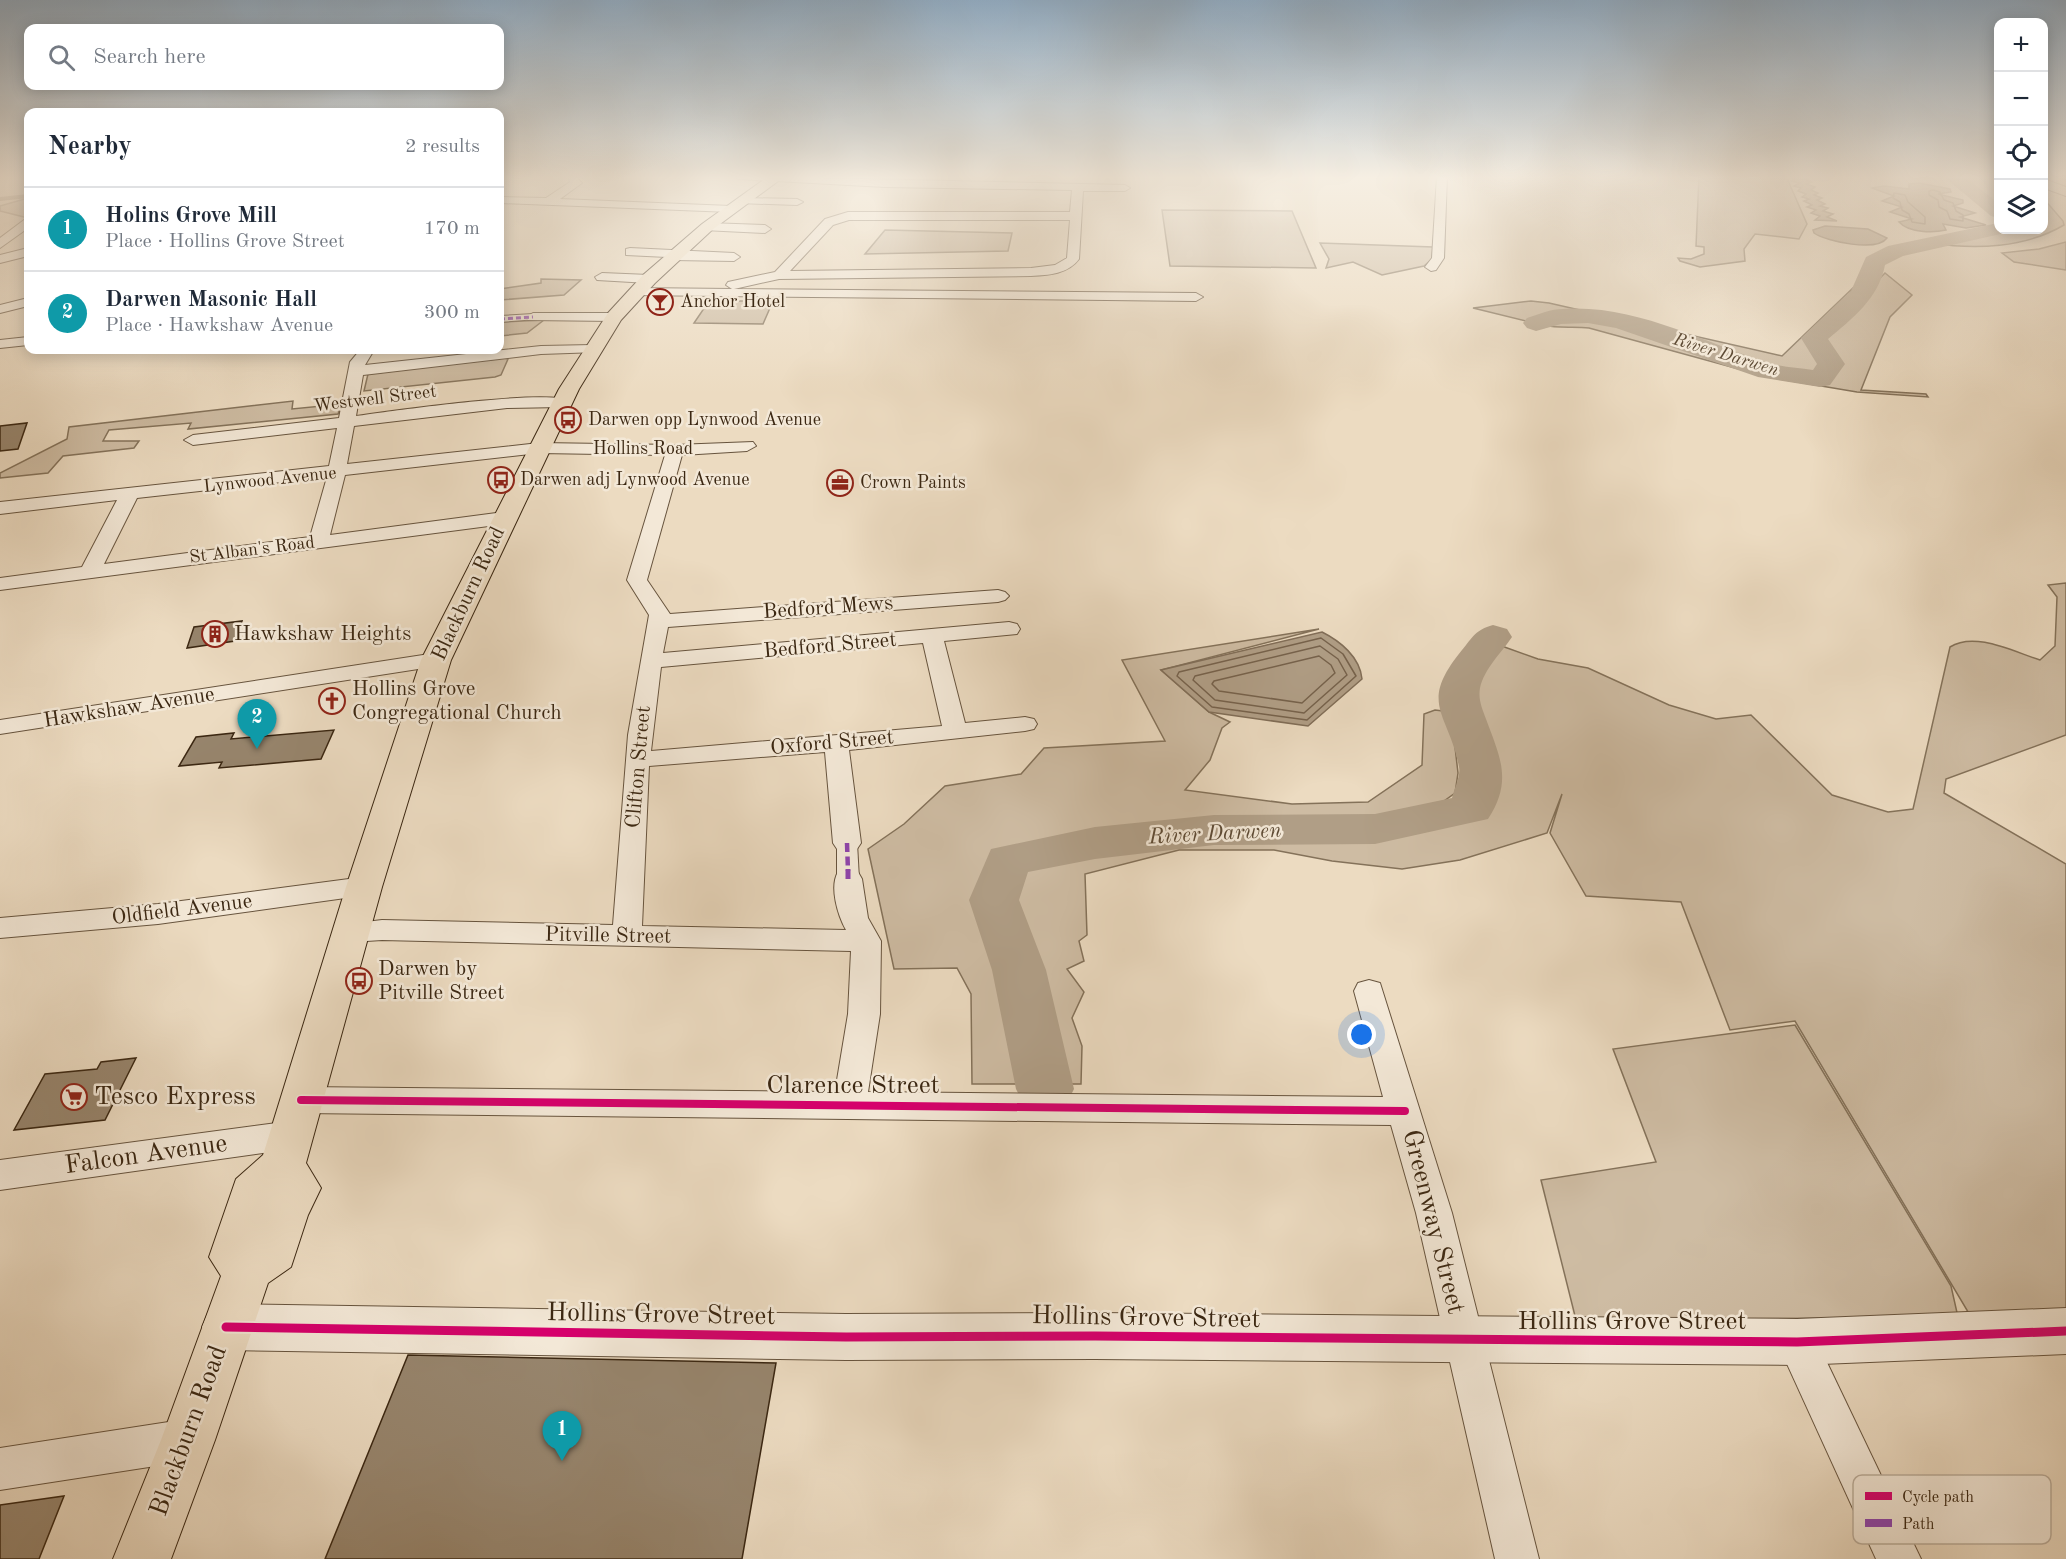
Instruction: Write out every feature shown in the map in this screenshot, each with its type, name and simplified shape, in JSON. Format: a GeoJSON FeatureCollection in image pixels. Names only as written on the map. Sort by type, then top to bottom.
{"type":"FeatureCollection","features":[{"type":"Feature","properties":{"kind":"highway","name":"Blackburn Road"},"geometry":{"type":"LineString","coordinates":[[142,1559],[188,1440],[248,1269],[274,1252],[285,1215],[298,1188],[287,1150],[364,887],[436,660],[504,518],[526,480],[562,402],[593,349],[614,317],[636,292],[682,249]]}},
{"type":"Feature","properties":{"kind":"street"},"geometry":{"type":"LineString","coordinates":[[779,275],[804,249]]}},
{"type":"Feature","properties":{"kind":"street"},"geometry":{"type":"LineString","coordinates":[[636,292],[705,292],[779,275],[1052,270],[1069,264],[1073,259],[1073,249]]}},
{"type":"Feature","properties":{"kind":"street"},"geometry":{"type":"LineString","coordinates":[[1431,267],[1438,258],[1438,249]]}},
{"type":"Feature","properties":{"kind":"street"},"geometry":{"type":"LineString","coordinates":[[630,252],[734,257]]}},
{"type":"Feature","properties":{"kind":"street"},"geometry":{"type":"LineString","coordinates":[[0,259],[24,253]]}},
{"type":"Feature","properties":{"kind":"street"},"geometry":{"type":"LineString","coordinates":[[602,278],[649,279]]}},
{"type":"Feature","properties":{"kind":"street"},"geometry":{"type":"LineString","coordinates":[[705,292],[717,295],[1196,297]]}},
{"type":"Feature","properties":{"kind":"street"},"geometry":{"type":"LineString","coordinates":[[0,309],[24,303]]}},
{"type":"Feature","properties":{"kind":"street"},"geometry":{"type":"LineString","coordinates":[[504,319],[614,317]]}},
{"type":"Feature","properties":{"kind":"street"},"geometry":{"type":"LineString","coordinates":[[0,344],[24,341]]}},
{"type":"Feature","properties":{"kind":"street"},"geometry":{"type":"LineString","coordinates":[[356,370],[541,350],[593,349]]}},
{"type":"Feature","properties":{"kind":"street"},"geometry":{"type":"LineString","coordinates":[[319,541],[337,472],[356,370],[364,354]]}},
{"type":"Feature","properties":{"kind":"street","name":"Westwell Street"},"geometry":{"type":"LineString","coordinates":[[193,440],[507,403],[562,402]]}},
{"type":"Feature","properties":{"kind":"street","name":"Hollins Road"},"geometry":{"type":"LineString","coordinates":[[539,448],[675,450],[747,446]]}},
{"type":"Feature","properties":{"kind":"street","name":"Lynwood Avenue"},"geometry":{"type":"LineString","coordinates":[[0,508],[129,496],[539,448]]}},
{"type":"Feature","properties":{"kind":"street"},"geometry":{"type":"LineString","coordinates":[[653,612],[637,580],[675,450]]}},
{"type":"Feature","properties":{"kind":"street"},"geometry":{"type":"LineString","coordinates":[[90,571],[129,496]]}},
{"type":"Feature","properties":{"kind":"street","name":"St Alban's Road"},"geometry":{"type":"LineString","coordinates":[[0,584],[504,518]]}},
{"type":"Feature","properties":{"kind":"street","name":"Bedford Mews"},"geometry":{"type":"LineString","coordinates":[[653,612],[998,596]]}},
{"type":"Feature","properties":{"kind":"street","name":"Clifton Street"},"geometry":{"type":"LineString","coordinates":[[627,937],[638,759],[651,661],[653,612]]}},
{"type":"Feature","properties":{"kind":"street","name":"Bedford Street"},"geometry":{"type":"LineString","coordinates":[[651,661],[1009,629]]}},
{"type":"Feature","properties":{"kind":"street"},"geometry":{"type":"LineString","coordinates":[[932,636],[956,731]]}},
{"type":"Feature","properties":{"kind":"street","name":"Hawkshaw Avenue"},"geometry":{"type":"LineString","coordinates":[[0,727],[436,660]]}},
{"type":"Feature","properties":{"kind":"street","name":"Oxford Street"},"geometry":{"type":"LineString","coordinates":[[638,759],[836,744],[1025,724]]}},
{"type":"Feature","properties":{"kind":"street"},"geometry":{"type":"LineString","coordinates":[[836,744],[847,843],[848,879],[854,918],[866,941],[864,1014],[849,1106]]}},
{"type":"Feature","properties":{"kind":"street","name":"Oldfield Avenue"},"geometry":{"type":"LineString","coordinates":[[0,928],[158,914],[364,887]]}},
{"type":"Feature","properties":{"kind":"street","name":"Pitville Street"},"geometry":{"type":"LineString","coordinates":[[351,932],[382,930],[866,941]]}},
{"type":"Feature","properties":{"kind":"street","name":"Greenway Street"},"geometry":{"type":"LineString","coordinates":[[1369,991],[1434,1213],[1517,1559]]}},
{"type":"Feature","properties":{"kind":"street","name":"Clarence Street"},"geometry":{"type":"LineString","coordinates":[[301,1100],[1405,1111]]}},
{"type":"Feature","properties":{"kind":"street","name":"Falcon Avenue"},"geometry":{"type":"LineString","coordinates":[[0,1175],[287,1150]]}},
{"type":"Feature","properties":{"kind":"street","name":"Hollins Grove Street"},"geometry":{"type":"LineString","coordinates":[[226,1327],[846,1337],[1095,1336],[1463,1341],[1797,1342],[2066,1331]]}},
{"type":"Feature","properties":{"kind":"street"},"geometry":{"type":"LineString","coordinates":[[1797,1342],[1860,1475]]}},
{"type":"Feature","properties":{"kind":"street"},"geometry":{"type":"LineString","coordinates":[[0,1469],[188,1440]]}},
{"type":"Feature","properties":{"kind":"street"},"geometry":{"type":"LineString","coordinates":[[1892,1544],[1899,1559]]}},
{"type":"Feature","properties":{"kind":"shaded area"},"geometry":{"type":"Polygon","coordinates":[[[869,249],[1008,249],[1008,251],[865,254],[869,249]]]}},
{"type":"Feature","properties":{"kind":"shaded area"},"geometry":{"type":"Polygon","coordinates":[[[1168,249],[1308,249],[1316,268],[1170,266],[1168,249]]]}},
{"type":"Feature","properties":{"kind":"shaded area"},"geometry":{"type":"Polygon","coordinates":[[[1323,249],[1433,249],[1432,259],[1424,266],[1382,275],[1353,262],[1326,268],[1329,259],[1323,249]]]}},
{"type":"Feature","properties":{"kind":"shaded area"},"geometry":{"type":"Polygon","coordinates":[[[1704,249],[1744,249],[1745,261],[1700,267],[1680,261],[1678,258],[1691,259],[1704,254],[1704,249]]]}},
{"type":"Feature","properties":{"kind":"shaded area"},"geometry":{"type":"Polygon","coordinates":[[[2066,249],[2066,270],[2014,262],[2002,253],[2066,249]]]}},
{"type":"Feature","properties":{"kind":"shaded area"},"geometry":{"type":"Polygon","coordinates":[[[1885,273],[1912,295],[1890,317],[1861,390],[1926,394],[1928,397],[1857,392],[1768,377],[1589,328],[1544,325],[1572,321],[1600,321],[1627,326],[1681,342],[1761,372],[1824,383],[1839,365],[1822,338],[1885,273]]]}},
{"type":"Feature","properties":{"kind":"shaded area"},"geometry":{"type":"Polygon","coordinates":[[[541,279],[581,280],[564,295],[504,300],[504,288],[541,283],[541,279]]]}},
{"type":"Feature","properties":{"kind":"shaded area"},"geometry":{"type":"Polygon","coordinates":[[[1856,285],[1842,305],[1809,337],[1824,363],[1815,376],[1767,369],[1646,326],[1618,320],[1566,314],[1543,317],[1530,322],[1473,308],[1531,301],[1549,303],[1782,356],[1856,285]]]}},
{"type":"Feature","properties":{"kind":"shaded area"},"geometry":{"type":"Polygon","coordinates":[[[709,301],[773,301],[763,324],[694,323],[709,301]]]}},
{"type":"Feature","properties":{"kind":"shaded area"},"geometry":{"type":"Polygon","coordinates":[[[544,320],[527,333],[504,336],[504,322],[544,320]]]}},
{"type":"Feature","properties":{"kind":"shaded area"},"geometry":{"type":"Polygon","coordinates":[[[508,359],[501,375],[495,377],[364,391],[368,374],[508,359]]]}},
{"type":"Feature","properties":{"kind":"shaded area"},"geometry":{"type":"Polygon","coordinates":[[[293,401],[292,409],[342,404],[338,414],[188,429],[191,423],[109,430],[103,441],[139,441],[134,448],[63,456],[48,473],[0,478],[0,473],[67,439],[69,427],[293,401]]]}},
{"type":"Feature","properties":{"kind":"shaded area"},"geometry":{"type":"Polygon","coordinates":[[[2066,583],[2066,735],[1946,779],[1944,793],[2066,864],[2066,1318],[1974,1322],[1795,1021],[1730,1030],[1681,902],[1586,896],[1550,833],[1562,794],[1547,833],[1460,860],[1402,869],[1332,861],[1274,850],[1179,850],[1085,874],[1087,935],[1079,941],[1084,961],[1067,969],[1084,992],[1072,1018],[1082,1046],[1081,1084],[1058,1084],[1024,953],[1001,900],[1015,864],[1098,848],[1220,836],[1377,837],[1478,812],[1486,797],[1492,768],[1474,712],[1472,690],[1479,670],[1496,644],[1538,659],[1588,668],[1669,705],[1716,719],[1751,715],[1832,795],[1888,812],[1913,809],[1950,647],[1971,641],[1983,642],[2040,660],[2055,646],[2057,597],[2048,585],[2066,583]]]}},
{"type":"Feature","properties":{"kind":"shaded area"},"geometry":{"type":"Polygon","coordinates":[[[1319,629],[1161,670],[1209,712],[1230,722],[1222,728],[1210,760],[1185,790],[1292,804],[1368,802],[1422,765],[1424,714],[1435,710],[1451,712],[1458,773],[1455,793],[1437,806],[1379,820],[1209,822],[1093,836],[1002,858],[987,900],[1034,1084],[972,1084],[971,994],[957,968],[894,969],[868,849],[904,824],[945,786],[1021,774],[1044,748],[1165,741],[1122,660],[1319,629]]]}},
{"type":"Feature","properties":{"kind":"shaded area"},"geometry":{"type":"Polygon","coordinates":[[[1795,1025],[1951,1286],[1958,1317],[1576,1320],[1541,1180],[1656,1162],[1613,1049],[1795,1025]]]}},
{"type":"Feature","properties":{"kind":"water"},"geometry":{"type":"Polygon","coordinates":[[[1322,632],[1336,640],[1348,651],[1357,664],[1362,679],[1308,726],[1209,712],[1161,670],[1322,632]]]}},
{"type":"Feature","properties":{"kind":"building"},"geometry":{"type":"Polygon","coordinates":[[[27,423],[18,449],[0,451],[0,426],[27,423]]]}},
{"type":"Feature","properties":{"kind":"building","name":"Hawkshaw Heights"},"geometry":{"type":"Polygon","coordinates":[[[242,621],[235,641],[187,648],[194,627],[242,621]]]}},
{"type":"Feature","properties":{"kind":"building"},"geometry":{"type":"Polygon","coordinates":[[[334,730],[321,759],[219,768],[222,762],[179,766],[196,737],[234,733],[231,739],[334,730]]]}},
{"type":"Feature","properties":{"kind":"building","name":"Tesco Express"},"geometry":{"type":"Polygon","coordinates":[[[136,1058],[105,1120],[14,1130],[45,1074],[97,1069],[101,1062],[136,1058]]]}},
{"type":"Feature","properties":{"kind":"building"},"geometry":{"type":"Polygon","coordinates":[[[408,1355],[776,1363],[742,1559],[325,1559],[408,1355]]]}},
{"type":"Feature","properties":{"kind":"building"},"geometry":{"type":"Polygon","coordinates":[[[64,1496],[39,1559],[0,1559],[0,1505],[64,1496]]]}},
{"type":"Feature","properties":{"kind":"waterway","name":"River Darwen"},"geometry":{"type":"LineString","coordinates":[[1536,323],[1560,316],[1588,316],[1618,320],[1649,328],[1768,371],[1820,379],[1831,364],[1814,338],[1843,314],[1860,295],[1872,274],[1874,262],[1896,251],[1906,249]]}},
{"type":"Feature","properties":{"kind":"waterway","name":"River Darwen"},"geometry":{"type":"LineString","coordinates":[[1045,1089],[1019,970],[994,900],[1008,860],[1095,843],[1214,830],[1375,829],[1472,809],[1482,769],[1458,700],[1460,685],[1470,666],[1493,637]]}},
{"type":"Feature","properties":{"kind":"marked path"},"geometry":{"type":"LineString","coordinates":[[504,319],[533,317]]}},
{"type":"Feature","properties":{"kind":"marked path"},"geometry":{"type":"LineString","coordinates":[[847,843],[848,879]]}},
{"type":"Feature","properties":{"kind":"cycle path"},"geometry":{"type":"LineString","coordinates":[[301,1100],[1405,1111]]}},
{"type":"Feature","properties":{"kind":"cycle path"},"geometry":{"type":"LineString","coordinates":[[226,1327],[846,1337],[1095,1336],[1463,1341],[1797,1342],[2066,1331]]}},
{"type":"Feature","properties":{"kind":"place","name":"Anchor Hotel"},"geometry":{"type":"Point","coordinates":[660,302]}},
{"type":"Feature","properties":{"kind":"place","name":"Darwen opp Lynwood Avenue"},"geometry":{"type":"Point","coordinates":[568,420]}},
{"type":"Feature","properties":{"kind":"place","name":"Darwen adj Lynwood Avenue"},"geometry":{"type":"Point","coordinates":[501,480]}},
{"type":"Feature","properties":{"kind":"place","name":"Crown Paints"},"geometry":{"type":"Point","coordinates":[840,483]}},
{"type":"Feature","properties":{"kind":"place","name":"Hawkshaw Heights"},"geometry":{"type":"Point","coordinates":[215,634]}},
{"type":"Feature","properties":{"kind":"place","name":"Hollins Grove Congregational Church"},"geometry":{"type":"Point","coordinates":[332,701]}},
{"type":"Feature","properties":{"kind":"place","name":"Darwen Masonic Hall"},"geometry":{"type":"Point","coordinates":[257,749]}},
{"type":"Feature","properties":{"kind":"place","name":"Darwen by Pitville Street"},"geometry":{"type":"Point","coordinates":[359,981]}},
{"type":"Feature","properties":{"kind":"place","name":"Tesco Express"},"geometry":{"type":"Point","coordinates":[74,1097]}},
{"type":"Feature","properties":{"kind":"place","name":"Holins Grove Mill"},"geometry":{"type":"Point","coordinates":[562,1461]}}]}
